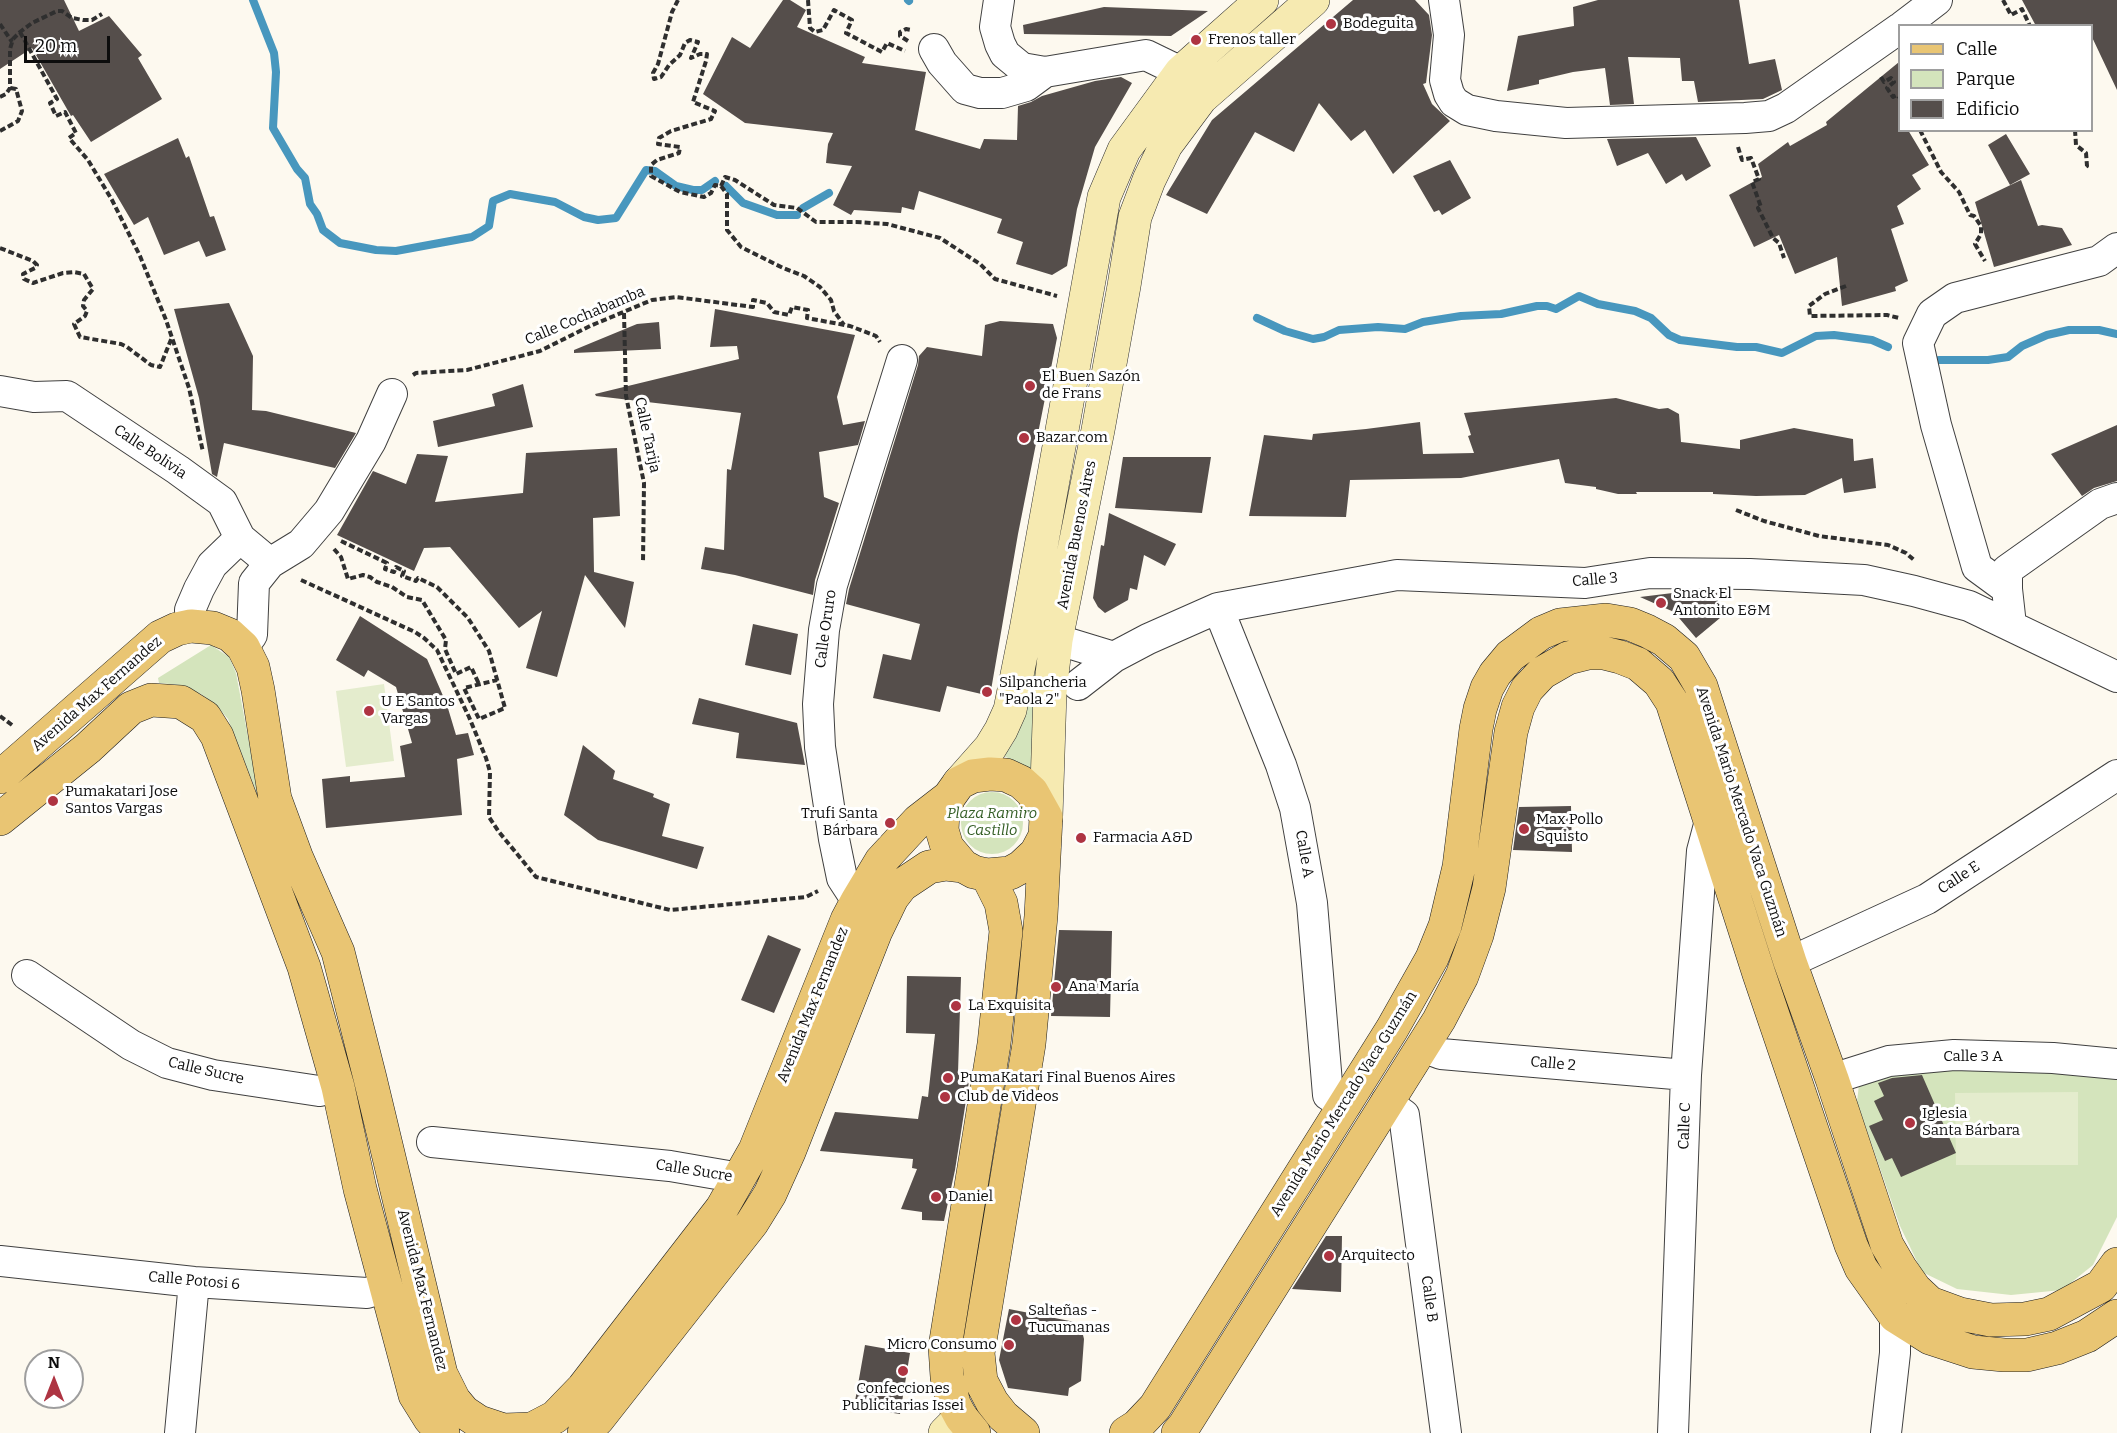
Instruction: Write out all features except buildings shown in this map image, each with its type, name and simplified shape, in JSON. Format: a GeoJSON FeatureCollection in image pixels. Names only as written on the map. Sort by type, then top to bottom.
{"type":"FeatureCollection","features":[{"type":"Feature","properties":{"kind":"main road","name":"Avenida Buenos Aires"},"geometry":{"type":"LineString","coordinates":[[992,1402],[981,1381],[978,1353],[1029,1044],[1041,916],[1050,692],[1041,635],[1084,302],[1104,197],[1124,150],[1181,72],[1262,0]]}},
{"type":"Feature","properties":{"kind":"main road","name":"Avenida Buenos Aires"},"geometry":{"type":"LineString","coordinates":[[954,790],[990,748],[1001,730],[1041,635],[1100,419],[1135,217],[1149,180],[1166,145],[1201,98],[1313,0]]}},
{"type":"Feature","properties":{"kind":"main road","name":"Avenida Mario Mercado Vaca Guzmán"},"geometry":{"type":"LineString","coordinates":[[1126,1433],[1137,1426],[1155,1407],[1346,1104],[1432,958],[1445,926],[1459,867],[1478,719],[1487,688],[1495,674],[1523,644],[1560,625],[1586,621],[1606,620],[1630,624],[1664,640],[1684,657],[1701,686],[1790,962],[1832,1078],[1887,1245],[1915,1289],[1930,1303],[1960,1314],[1990,1320],[2025,1319],[2049,1314],[2112,1284]]}},
{"type":"Feature","properties":{"kind":"main road"},"geometry":{"type":"LineString","coordinates":[[1586,621],[1588,653]]}},
{"type":"Feature","properties":{"kind":"main road","name":"Avenida Max Fernandez"},"geometry":{"type":"LineString","coordinates":[[0,777],[160,637],[177,629],[191,626],[213,628],[230,635],[243,647],[253,667],[258,690],[275,799],[296,856],[338,952],[370,1078],[441,1374],[436,1421]]}},
{"type":"Feature","properties":{"kind":"main road"},"geometry":{"type":"LineString","coordinates":[[1178,1433],[1439,1020],[1462,976],[1477,935],[1489,888],[1511,732],[1518,707],[1527,689],[1542,673],[1568,658],[1588,653],[1604,653],[1630,660],[1646,669],[1659,682],[1672,702],[1759,974],[1851,1245],[1861,1268],[1895,1316],[1930,1338],[1973,1352],[2004,1355],[2026,1354],[2057,1348],[2087,1336],[2117,1316]]}},
{"type":"Feature","properties":{"kind":"main road","name":"Avenida Max Fernandez"},"geometry":{"type":"LineString","coordinates":[[0,819],[88,748],[131,708],[151,700],[181,702],[205,717],[217,736],[304,967],[338,1087],[360,1189],[415,1395],[436,1421]]}},
{"type":"Feature","properties":{"kind":"main road"},"geometry":{"type":"LineString","coordinates":[[975,871],[1011,873],[1036,853],[1045,827],[1032,792],[1020,782],[1006,775],[973,776],[954,790],[943,813],[942,830],[947,846],[975,871],[1001,903],[1006,931],[994,1044],[945,1347],[947,1377],[960,1428],[992,1402],[1003,1416],[1023,1433]]}},
{"type":"Feature","properties":{"kind":"main road","name":"Avenida Max Fernandez"},"geometry":{"type":"LineString","coordinates":[[436,1421],[464,1412],[479,1422],[503,1430],[532,1429],[555,1417],[591,1379],[722,1208],[755,1150],[847,920],[850,890],[881,861],[918,820],[954,790]]}},
{"type":"Feature","properties":{"kind":"main road"},"geometry":{"type":"LineString","coordinates":[[1710,821],[1743,812]]}},
{"type":"Feature","properties":{"kind":"main road","name":"Avenida Max Fernandez"},"geometry":{"type":"LineString","coordinates":[[584,1433],[598,1419],[752,1223],[770,1194],[891,898],[902,885],[929,867],[946,864],[975,871]]}},
{"type":"Feature","properties":{"kind":"main road"},"geometry":{"type":"LineString","coordinates":[[1759,974],[1790,962]]}},
{"type":"Feature","properties":{"kind":"main road"},"geometry":{"type":"LineString","coordinates":[[1392,1029],[1422,1047]]}},
{"type":"Feature","properties":{"kind":"main road"},"geometry":{"type":"LineString","coordinates":[[338,1087],[370,1078]]}},
{"type":"Feature","properties":{"kind":"main road"},"geometry":{"type":"LineString","coordinates":[[740,1178],[770,1194]]}},
{"type":"Feature","properties":{"kind":"main road"},"geometry":{"type":"LineString","coordinates":[[387,1287],[420,1280]]}},
{"type":"Feature","properties":{"kind":"main road"},"geometry":{"type":"LineString","coordinates":[[1895,1316],[1915,1289]]}},
{"type":"Feature","properties":{"kind":"street"},"geometry":{"type":"LineString","coordinates":[[999,0],[994,27],[1005,54],[1022,68],[1045,72],[1146,55],[1181,72]]}},
{"type":"Feature","properties":{"kind":"street"},"geometry":{"type":"LineString","coordinates":[[1444,0],[1449,35],[1445,80],[1454,102],[1467,110],[1496,116],[1566,123],[1769,116],[1786,108],[1898,29]]}},
{"type":"Feature","properties":{"kind":"street"},"geometry":{"type":"LineString","coordinates":[[1905,24],[1937,0]]}},
{"type":"Feature","properties":{"kind":"street"},"geometry":{"type":"LineString","coordinates":[[934,49],[942,63],[965,88],[980,93],[1002,93],[1026,86],[1045,72]]}},
{"type":"Feature","properties":{"kind":"street"},"geometry":{"type":"LineString","coordinates":[[2007,590],[1977,567],[1936,425],[1918,343],[1932,314],[1955,298],[2098,261],[2117,248]]}},
{"type":"Feature","properties":{"kind":"street","name":"Calle Oruro"},"geometry":{"type":"LineString","coordinates":[[850,890],[834,839],[819,747],[818,704],[824,630],[832,585],[902,360]]}},
{"type":"Feature","properties":{"kind":"street","name":"Calle Bolivia"},"geometry":{"type":"LineString","coordinates":[[0,391],[34,397],[67,396],[222,502],[240,538],[270,563]]}},
{"type":"Feature","properties":{"kind":"street"},"geometry":{"type":"LineString","coordinates":[[243,647],[252,635],[254,583],[270,563],[301,544],[329,511],[370,441],[392,394]]}},
{"type":"Feature","properties":{"kind":"street"},"geometry":{"type":"LineString","coordinates":[[2011,625],[2007,570],[2100,504],[2117,498]]}},
{"type":"Feature","properties":{"kind":"street"},"geometry":{"type":"LineString","coordinates":[[191,626],[190,610],[199,588],[212,565],[240,538]]}},
{"type":"Feature","properties":{"kind":"street","name":"Calle 3"},"geometry":{"type":"LineString","coordinates":[[1078,685],[1114,657],[1218,608],[1398,575],[1585,583],[1650,573],[1750,574],[1864,580],[1969,606],[2117,676]]}},
{"type":"Feature","properties":{"kind":"street"},"geometry":{"type":"LineString","coordinates":[[1585,583],[1586,621]]}},
{"type":"Feature","properties":{"kind":"street","name":"Calle A"},"geometry":{"type":"LineString","coordinates":[[1218,608],[1281,765],[1295,808],[1312,903],[1328,1095],[1346,1104]]}},
{"type":"Feature","properties":{"kind":"street"},"geometry":{"type":"LineString","coordinates":[[1041,635],[1114,657]]}},
{"type":"Feature","properties":{"kind":"street","name":"Calle E"},"geometry":{"type":"LineString","coordinates":[[1790,962],[1927,899],[2117,775]]}},
{"type":"Feature","properties":{"kind":"street","name":"Calle C"},"geometry":{"type":"LineString","coordinates":[[1673,1433],[1686,1075],[1702,851],[1710,821]]}},
{"type":"Feature","properties":{"kind":"street","name":"Calle Sucre"},"geometry":{"type":"LineString","coordinates":[[27,975],[131,1046],[167,1063],[213,1075],[320,1091],[338,1087]]}},
{"type":"Feature","properties":{"kind":"street","name":"Calle 2"},"geometry":{"type":"LineString","coordinates":[[1422,1047],[1441,1054],[1686,1075]]}},
{"type":"Feature","properties":{"kind":"street","name":"Calle 3 A"},"geometry":{"type":"LineString","coordinates":[[1832,1078],[1889,1061],[1954,1055],[2052,1058],[2117,1064]]}},
{"type":"Feature","properties":{"kind":"street","name":"Calle B"},"geometry":{"type":"LineString","coordinates":[[1386,1102],[1404,1115],[1446,1433]]}},
{"type":"Feature","properties":{"kind":"street","name":"Calle Sucre"},"geometry":{"type":"LineString","coordinates":[[432,1142],[670,1166],[740,1178]]}},
{"type":"Feature","properties":{"kind":"street","name":"Calle Potosi 6"},"geometry":{"type":"LineString","coordinates":[[0,1261],[194,1282],[367,1293],[387,1287]]}},
{"type":"Feature","properties":{"kind":"street"},"geometry":{"type":"LineString","coordinates":[[180,1433],[194,1282]]}},
{"type":"Feature","properties":{"kind":"street"},"geometry":{"type":"LineString","coordinates":[[1886,1433],[1895,1353],[1895,1316]]}},
{"type":"Feature","properties":{"kind":"path"},"geometry":{"type":"LineString","coordinates":[[678,0],[672,12],[658,64],[653,73],[654,79],[661,77],[680,55],[685,43],[690,40],[698,42],[691,58],[707,54],[693,102],[715,111],[711,119],[671,131],[659,138],[658,144],[680,147],[679,153],[657,160],[651,165],[651,176],[680,192],[704,197],[711,194],[715,185],[722,186],[727,194],[727,230],[741,247],[804,276],[819,286],[831,300],[834,311],[844,325]]}},
{"type":"Feature","properties":{"kind":"path"},"geometry":{"type":"LineString","coordinates":[[808,0],[810,28],[815,32],[823,30],[834,10],[852,20],[846,33],[882,52],[887,43],[905,52],[910,42],[903,38]]}},
{"type":"Feature","properties":{"kind":"path"},"geometry":{"type":"LineString","coordinates":[[2003,0],[2011,15],[2022,9],[2029,24]]}},
{"type":"Feature","properties":{"kind":"path"},"geometry":{"type":"LineString","coordinates":[[0,97],[10,88],[10,49],[20,32],[32,23],[57,11],[62,10],[72,18],[83,21],[92,20],[102,14]]}},
{"type":"Feature","properties":{"kind":"path"},"geometry":{"type":"LineString","coordinates":[[0,24],[12,43]]}},
{"type":"Feature","properties":{"kind":"path"},"geometry":{"type":"LineString","coordinates":[[20,32],[57,99],[50,103],[56,116],[65,112],[76,133],[69,138],[88,160],[112,200],[140,256],[172,337],[189,388],[206,466],[203,488]]}},
{"type":"Feature","properties":{"kind":"path"},"geometry":{"type":"LineString","coordinates":[[0,131],[18,121],[22,111],[16,88],[10,88]]}},
{"type":"Feature","properties":{"kind":"path"},"geometry":{"type":"LineString","coordinates":[[1754,117],[1756,131],[1743,135],[1742,139],[1736,142],[1742,160],[1751,158],[1759,179],[1752,182],[1761,207],[1758,208],[1773,238],[1779,243],[1784,258]]}},
{"type":"Feature","properties":{"kind":"path"},"geometry":{"type":"LineString","coordinates":[[1921,132],[1941,172],[1959,192],[1970,215],[1974,216],[1981,226],[1981,234],[1975,244],[1987,265]]}},
{"type":"Feature","properties":{"kind":"path"},"geometry":{"type":"LineString","coordinates":[[2075,132],[2076,145],[2086,153],[2087,166],[2084,168]]}},
{"type":"Feature","properties":{"kind":"path"},"geometry":{"type":"LineString","coordinates":[[722,186],[725,177],[735,180],[774,205],[797,208],[816,222],[886,224],[940,238],[980,264],[995,279],[1084,302]]}},
{"type":"Feature","properties":{"kind":"path"},"geometry":{"type":"LineString","coordinates":[[0,248],[33,261],[37,265],[36,268],[23,274],[24,279],[33,283],[63,273],[84,274],[93,289],[84,300],[83,306],[87,311],[85,316],[74,324],[80,337],[127,346],[151,365],[160,367],[172,337]]}},
{"type":"Feature","properties":{"kind":"path"},"geometry":{"type":"LineString","coordinates":[[1846,286],[1825,294],[1809,306],[1810,316],[1887,315],[1926,324]]}},
{"type":"Feature","properties":{"kind":"path","name":"Calle Cochabamba"},"geometry":{"type":"LineString","coordinates":[[392,394],[416,373],[467,370],[540,351],[590,326],[652,300],[676,297],[753,307],[753,300],[767,303],[774,312],[789,315],[792,307],[808,310],[807,318],[844,325],[876,336],[891,354],[902,360]]}},
{"type":"Feature","properties":{"kind":"path","name":"Calle Tarija"},"geometry":{"type":"LineString","coordinates":[[624,313],[626,396],[644,483],[643,562]]}},
{"type":"Feature","properties":{"kind":"path"},"geometry":{"type":"LineString","coordinates":[[1736,510],[1764,521],[1819,536],[1888,545],[1906,553],[1928,573],[1939,597]]}},
{"type":"Feature","properties":{"kind":"path"},"geometry":{"type":"LineString","coordinates":[[338,539],[387,563],[385,569],[394,572],[396,567],[404,571],[402,576],[416,581],[418,578],[437,587],[468,618],[488,648],[497,680],[504,708],[478,719],[464,688],[497,680]]}},
{"type":"Feature","properties":{"kind":"path"},"geometry":{"type":"LineString","coordinates":[[328,546],[338,552],[348,579],[363,575],[392,587],[407,597],[423,600],[446,640],[445,650],[456,674],[471,667],[478,684]]}},
{"type":"Feature","properties":{"kind":"path"},"geometry":{"type":"LineString","coordinates":[[307,572],[301,580],[415,632],[437,650],[470,717],[486,758],[490,772],[489,817],[536,877],[670,910],[806,897],[850,890]]}},
{"type":"Feature","properties":{"kind":"green space"},"geometry":{"type":"Polygon","coordinates":[[[211,645],[229,657],[236,673],[260,801],[228,719],[216,705],[201,694],[179,685],[159,683],[158,678],[211,645]]]}},
{"type":"Feature","properties":{"kind":"green space"},"geometry":{"type":"Polygon","coordinates":[[[1036,656],[1042,657],[1032,770],[1004,756],[1013,743],[1022,721],[1036,656]]]}},
{"type":"Feature","properties":{"kind":"green space"},"geometry":{"type":"Polygon","coordinates":[[[384,684],[394,761],[346,767],[336,691],[384,684]]]}},
{"type":"Feature","properties":{"kind":"green space","name":"Plaza Ramiro Castillo"},"geometry":{"type":"Polygon","coordinates":[[[986,792],[998,792],[1014,801],[1021,811],[1023,823],[1021,835],[1014,845],[998,854],[986,854],[975,849],[966,840],[961,829],[961,817],[966,806],[975,797],[986,792]]]}},
{"type":"Feature","properties":{"kind":"green space"},"geometry":{"type":"Polygon","coordinates":[[[1944,1069],[2117,1073],[2117,1217],[2093,1265],[2062,1290],[2011,1295],[1957,1289],[1922,1272],[1900,1226],[1857,1102],[1859,1084],[1872,1078],[1944,1069]]]}},
{"type":"Feature","properties":{"kind":"green space"},"geometry":{"type":"Polygon","coordinates":[[[2078,1092],[2078,1165],[1956,1165],[1955,1093],[2078,1092]]]}},
{"type":"Feature","properties":{"kind":"waterway"},"geometry":{"type":"LineString","coordinates":[[253,0],[274,53],[276,72],[273,128],[297,169],[305,178],[310,204],[323,230],[340,243],[376,250],[396,251],[472,237],[489,226],[493,201],[510,194],[555,202],[584,217],[598,220],[616,218],[646,170],[655,171],[676,186],[693,190],[702,190],[715,181]]}},
{"type":"Feature","properties":{"kind":"waterway"},"geometry":{"type":"LineString","coordinates":[[726,186],[743,203],[777,215],[797,215]]}},
{"type":"Feature","properties":{"kind":"waterway"},"geometry":{"type":"LineString","coordinates":[[803,208],[829,193]]}},
{"type":"Feature","properties":{"kind":"waterway"},"geometry":{"type":"LineString","coordinates":[[1257,318],[1285,331],[1313,339],[1339,330],[1378,327],[1405,329],[1423,322],[1461,316],[1501,314],[1537,306],[1556,309],[1579,296],[1598,304],[1635,311],[1651,318],[1669,335],[1680,340],[1756,347],[1782,353],[1816,336],[1834,335],[1872,340],[1888,347]]}},
{"type":"Feature","properties":{"kind":"waterway"},"geometry":{"type":"LineString","coordinates":[[1939,360],[1988,360],[2008,357],[2022,346],[2047,335],[2069,330],[2099,330],[2117,334]]}},
{"type":"Feature","properties":{"kind":"place","name":"Bodeguita"},"geometry":{"type":"Point","coordinates":[1331,24]}},
{"type":"Feature","properties":{"kind":"place","name":"Frenos taller"},"geometry":{"type":"Point","coordinates":[1196,40]}},
{"type":"Feature","properties":{"kind":"place","name":"El Buen Sazón de Frans"},"geometry":{"type":"Point","coordinates":[1030,386]}},
{"type":"Feature","properties":{"kind":"place","name":"Bazar.com"},"geometry":{"type":"Point","coordinates":[1024,438]}},
{"type":"Feature","properties":{"kind":"place","name":"Snack El Antonito E&M"},"geometry":{"type":"Point","coordinates":[1661,603]}},
{"type":"Feature","properties":{"kind":"place","name":"Silpancheria \"Paola 2\""},"geometry":{"type":"Point","coordinates":[987,692]}},
{"type":"Feature","properties":{"kind":"place","name":"U E Santos Vargas"},"geometry":{"type":"Point","coordinates":[369,711]}},
{"type":"Feature","properties":{"kind":"place","name":"Pumakatari Jose Santos Vargas"},"geometry":{"type":"Point","coordinates":[53,801]}},
{"type":"Feature","properties":{"kind":"place","name":"Trufi Santa Bárbara"},"geometry":{"type":"Point","coordinates":[890,823]}},
{"type":"Feature","properties":{"kind":"place","name":"Max Pollo Squisto"},"geometry":{"type":"Point","coordinates":[1524,829]}},
{"type":"Feature","properties":{"kind":"place","name":"Farmacia A&D"},"geometry":{"type":"Point","coordinates":[1081,838]}},
{"type":"Feature","properties":{"kind":"place","name":"Ana María"},"geometry":{"type":"Point","coordinates":[1056,987]}},
{"type":"Feature","properties":{"kind":"place","name":"La Exquisita"},"geometry":{"type":"Point","coordinates":[956,1006]}},
{"type":"Feature","properties":{"kind":"place","name":"PumaKatari Final Buenos Aires"},"geometry":{"type":"Point","coordinates":[948,1078]}},
{"type":"Feature","properties":{"kind":"place","name":"Club de Videos"},"geometry":{"type":"Point","coordinates":[945,1097]}},
{"type":"Feature","properties":{"kind":"place","name":"Iglesia Santa Bárbara"},"geometry":{"type":"Point","coordinates":[1910,1123]}},
{"type":"Feature","properties":{"kind":"place","name":"Daniel"},"geometry":{"type":"Point","coordinates":[936,1197]}},
{"type":"Feature","properties":{"kind":"place","name":"Arquitecto"},"geometry":{"type":"Point","coordinates":[1329,1256]}},
{"type":"Feature","properties":{"kind":"place","name":"Salteñas - Tucumanas"},"geometry":{"type":"Point","coordinates":[1016,1320]}},
{"type":"Feature","properties":{"kind":"place","name":"Micro Consumo"},"geometry":{"type":"Point","coordinates":[1009,1345]}},
{"type":"Feature","properties":{"kind":"place","name":"Confecciones Publicitarias Issei"},"geometry":{"type":"Point","coordinates":[903,1371]}}]}
